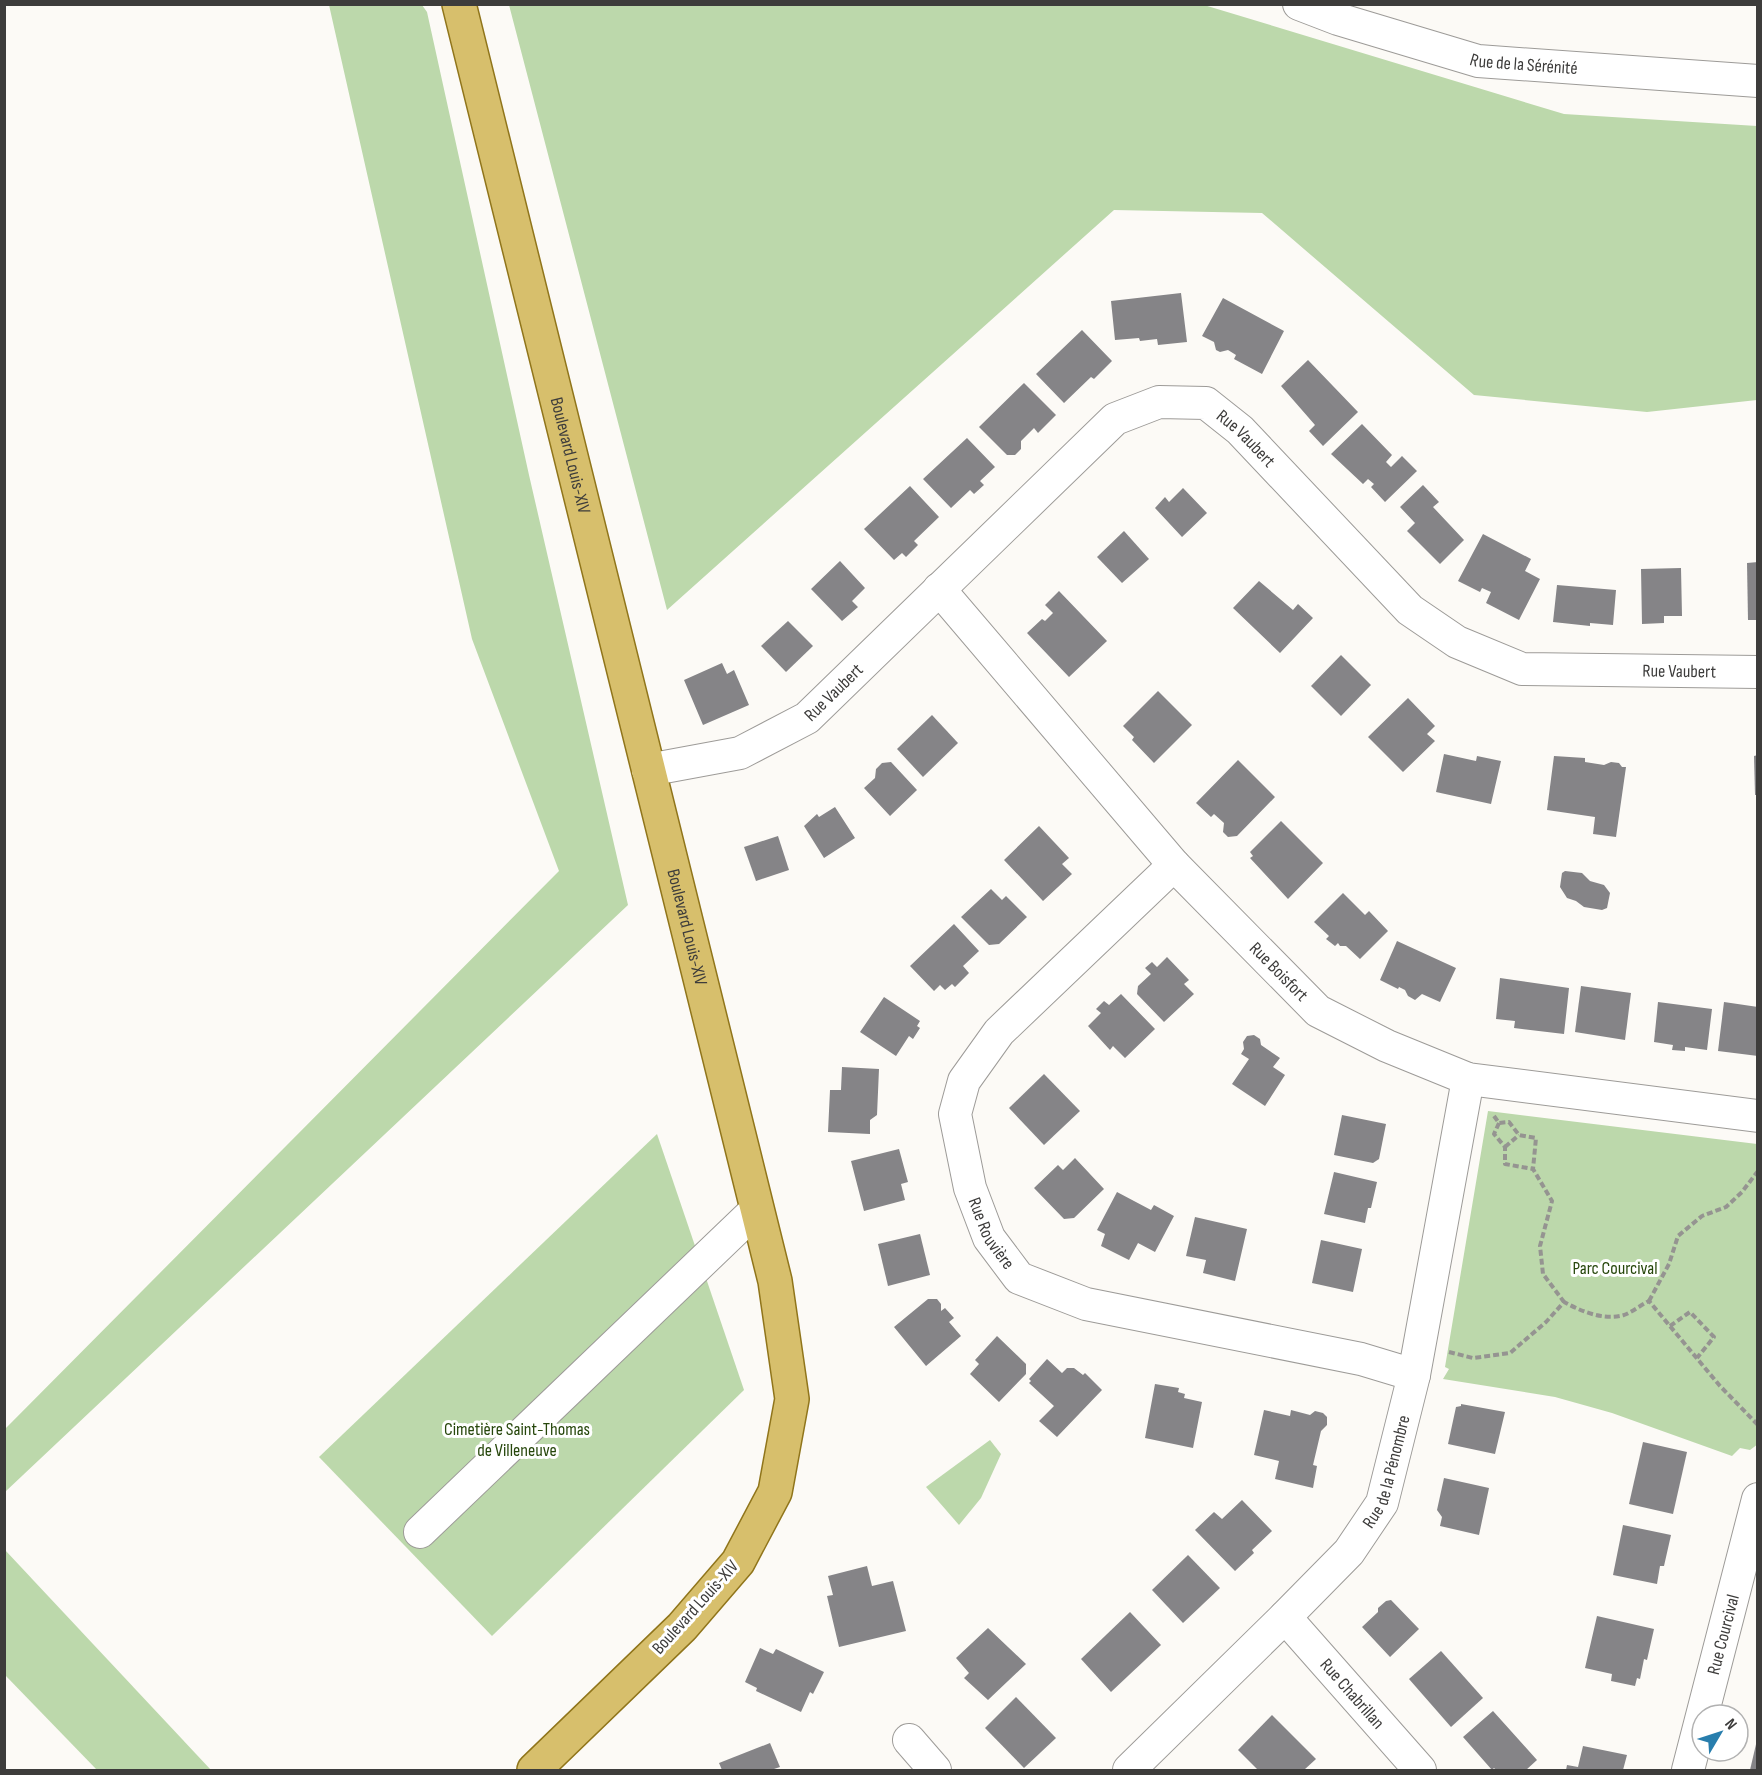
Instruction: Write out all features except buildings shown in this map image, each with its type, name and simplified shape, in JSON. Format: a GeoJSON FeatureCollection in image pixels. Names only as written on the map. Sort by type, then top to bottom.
{"type":"FeatureCollection","features":[{"type":"Feature","properties":{"kind":"main road","name":"Boulevard Louis-XIV"},"geometry":{"type":"LineString","coordinates":[[459,4],[775,1281],[792,1399],[775,1492],[738,1562],[682,1627],[534,1770]]}},
{"type":"Feature","properties":{"kind":"street","name":"Rue de la Sérénité"},"geometry":{"type":"LineString","coordinates":[[1299,4],[1338,19],[1478,61],[1758,81]]}},
{"type":"Feature","properties":{"kind":"street","name":"Rue Vaubert"},"geometry":{"type":"LineString","coordinates":[[648,770],[740,753],[807,718],[1115,419],[1159,402],[1206,403],[1240,430],[1410,610],[1458,642],[1522,669],[1758,672]]}},
{"type":"Feature","properties":{"kind":"street","name":"Rue Boisfort"},"geometry":{"type":"LineString","coordinates":[[939,589],[1174,865],[1318,1011],[1387,1046],[1468,1079],[1758,1116]]}},
{"type":"Feature","properties":{"kind":"street","name":"Rue Rouvière"},"geometry":{"type":"LineString","coordinates":[[1174,865],[999,1032],[964,1081],[955,1114],[970,1188],[989,1238],[1019,1278],[1086,1304],[1360,1359],[1414,1375]]}},
{"type":"Feature","properties":{"kind":"street","name":"Rue de la Pénombre"},"geometry":{"type":"LineString","coordinates":[[1129,1770],[1349,1552],[1382,1503],[1414,1375],[1468,1079]]}},
{"type":"Feature","properties":{"kind":"street"},"geometry":{"type":"LineString","coordinates":[[420,1532],[757,1209]]}},
{"type":"Feature","properties":{"kind":"street","name":"Rue Courcival"},"geometry":{"type":"LineString","coordinates":[[1688,1770],[1758,1499]]}},
{"type":"Feature","properties":{"kind":"street","name":"Rue Chabrillan"},"geometry":{"type":"LineString","coordinates":[[1285,1617],[1420,1770]]}},
{"type":"Feature","properties":{"kind":"street"},"geometry":{"type":"LineString","coordinates":[[909,1740],[935,1770]]}},
{"type":"Feature","properties":{"kind":"path"},"geometry":{"type":"LineString","coordinates":[[1468,1079],[1499,1123]]}},
{"type":"Feature","properties":{"kind":"path"},"geometry":{"type":"LineString","coordinates":[[1499,1123],[1509,1122],[1519,1135],[1536,1138],[1533,1169],[1552,1201],[1540,1246],[1543,1274],[1563,1302],[1582,1312],[1601,1316],[1623,1315],[1649,1301],[1669,1264],[1678,1236],[1702,1216],[1726,1207],[1742,1192],[1758,1171]]}},
{"type":"Feature","properties":{"kind":"path"},"geometry":{"type":"LineString","coordinates":[[1499,1123],[1494,1134],[1505,1147],[1505,1164],[1533,1169]]}},
{"type":"Feature","properties":{"kind":"path"},"geometry":{"type":"LineString","coordinates":[[1505,1147],[1519,1135]]}},
{"type":"Feature","properties":{"kind":"path"},"geometry":{"type":"LineString","coordinates":[[1649,1301],[1720,1386],[1758,1425]]}},
{"type":"Feature","properties":{"kind":"path"},"geometry":{"type":"LineString","coordinates":[[1419,1344],[1473,1358],[1510,1353],[1546,1322],[1563,1302]]}},
{"type":"Feature","properties":{"kind":"path"},"geometry":{"type":"LineString","coordinates":[[1670,1326],[1690,1312],[1714,1337],[1697,1358]]}},
{"type":"Feature","properties":{"kind":"green space"},"geometry":{"type":"Polygon","coordinates":[[[329,5],[422,5],[427,12],[529,475],[628,905],[5,1492],[5,1429],[559,871],[472,639],[329,5]]]}},
{"type":"Feature","properties":{"kind":"green space"},"geometry":{"type":"Polygon","coordinates":[[[509,5],[1204,5],[1564,114],[1757,126],[1757,400],[1647,412],[1474,395],[1262,213],[1114,210],[667,610],[509,5]]]}},
{"type":"Feature","properties":{"kind":"green space","name":"Parc Courcival"},"geometry":{"type":"Polygon","coordinates":[[[1488,1111],[1757,1144],[1758,1444],[1750,1450],[1740,1448],[1732,1456],[1612,1413],[1555,1397],[1443,1379],[1449,1369],[1445,1367],[1488,1111]]]}},
{"type":"Feature","properties":{"kind":"green space","name":"Cimetière Saint-Thomas de Villeneuve"},"geometry":{"type":"Polygon","coordinates":[[[657,1134],[744,1390],[492,1636],[319,1457],[657,1134]]]}},
{"type":"Feature","properties":{"kind":"green space"},"geometry":{"type":"Polygon","coordinates":[[[990,1440],[1001,1454],[981,1498],[959,1525],[926,1487],[990,1440]]]}},
{"type":"Feature","properties":{"kind":"green space"},"geometry":{"type":"Polygon","coordinates":[[[4,1550],[211,1770],[97,1770],[5,1675],[4,1550]]]}}]}
